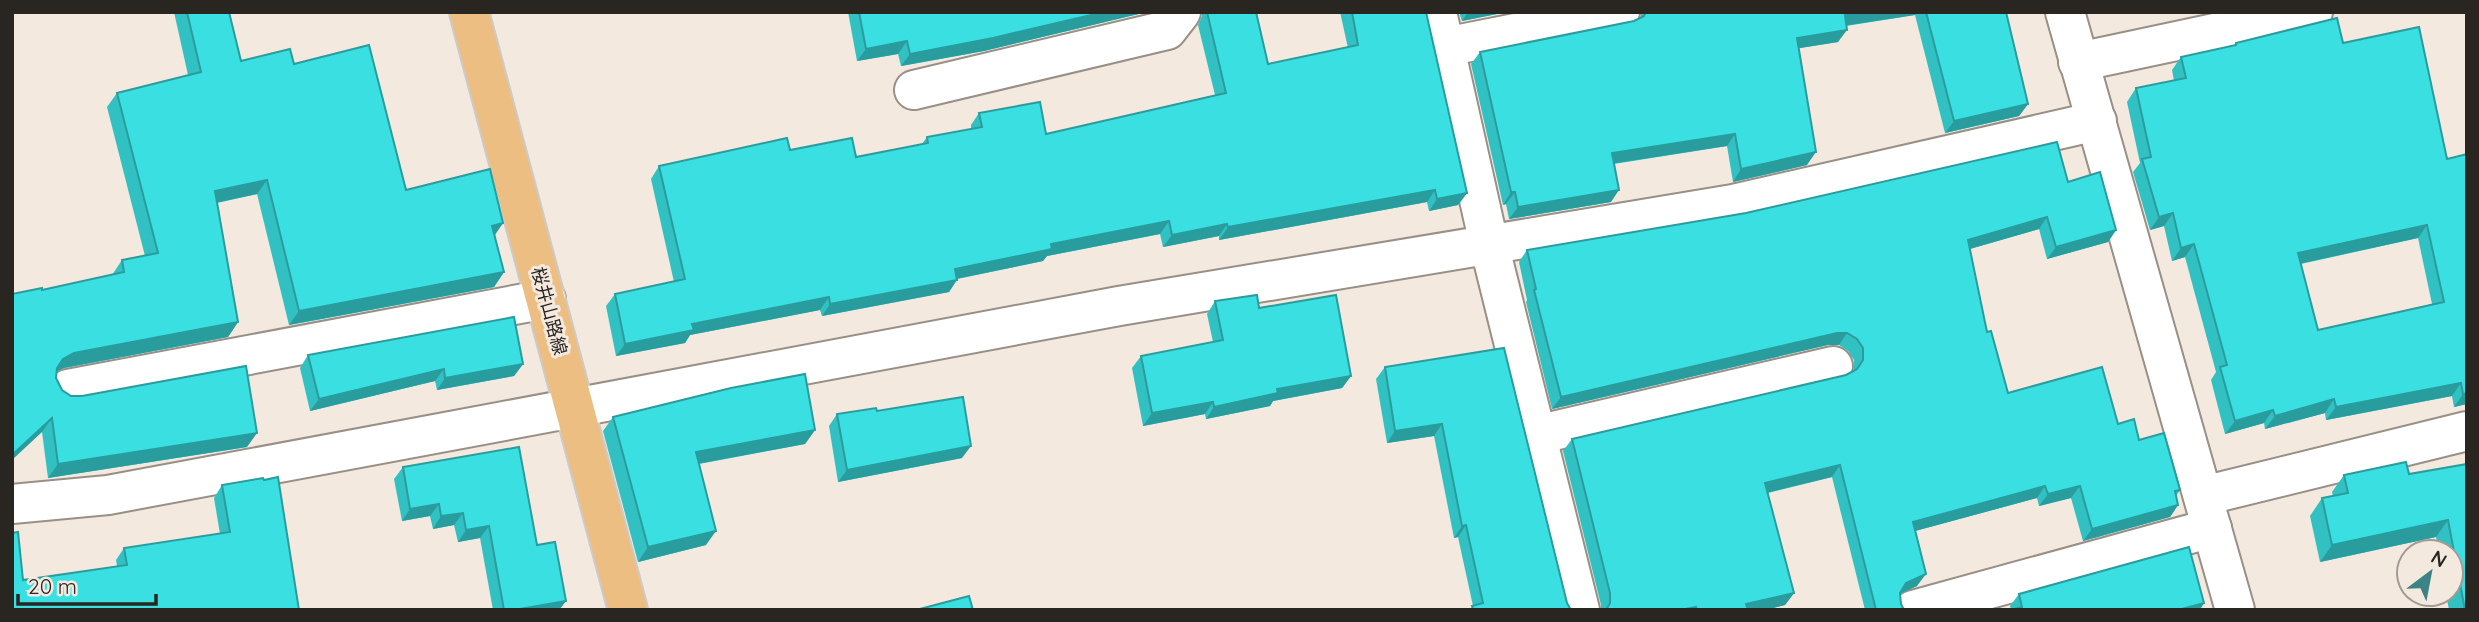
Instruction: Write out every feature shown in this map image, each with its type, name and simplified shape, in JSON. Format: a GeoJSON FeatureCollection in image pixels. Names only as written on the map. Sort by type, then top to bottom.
{"type":"FeatureCollection","features":[{"type":"Feature","properties":{"kind":"main road","name":"桜井山路線"},"geometry":{"type":"LineString","coordinates":[[469,12],[628,610]]}},
{"type":"Feature","properties":{"kind":"street"},"geometry":{"type":"LineString","coordinates":[[914,90],[1167,30],[1181,12]]}},
{"type":"Feature","properties":{"kind":"street"},"geometry":{"type":"LineString","coordinates":[[1580,610],[1489,244],[1441,30],[1620,12]]}},
{"type":"Feature","properties":{"kind":"street"},"geometry":{"type":"LineString","coordinates":[[2065,12],[2235,610]]}},
{"type":"Feature","properties":{"kind":"street"},"geometry":{"type":"LineString","coordinates":[[2078,62],[2313,12]]}},
{"type":"Feature","properties":{"kind":"street"},"geometry":{"type":"LineString","coordinates":[[12,504],[108,495],[1105,308],[1733,204],[2096,121]]}},
{"type":"Feature","properties":{"kind":"street"},"geometry":{"type":"LineString","coordinates":[[68,389],[546,299]]}},
{"type":"Feature","properties":{"kind":"street"},"geometry":{"type":"LineString","coordinates":[[1536,435],[1833,366]]}},
{"type":"Feature","properties":{"kind":"street"},"geometry":{"type":"LineString","coordinates":[[1913,610],[2208,512],[2467,431]]}},
{"type":"Feature","properties":{"kind":"building"},"geometry":{"type":"Polygon","coordinates":[[[187,12],[229,12],[241,61],[290,49],[294,64],[369,45],[406,190],[490,169],[503,223],[492,226],[504,272],[299,311],[267,180],[215,191],[238,322],[74,353],[63,359],[57,368],[56,378],[62,390],[71,396],[82,396],[246,366],[257,433],[58,464],[52,418],[12,455],[12,294],[124,272],[122,260],[158,253],[117,93],[201,72],[187,12]]]}},
{"type":"Feature","properties":{"kind":"building"},"geometry":{"type":"Polygon","coordinates":[[[859,12],[1104,12],[910,54],[907,41],[866,49],[859,12]]]}},
{"type":"Feature","properties":{"kind":"building"},"geometry":{"type":"Polygon","coordinates":[[[1207,12],[1256,12],[1268,64],[1358,45],[1352,12],[1426,12],[1467,193],[1437,199],[1435,190],[1172,235],[1169,221],[1051,244],[1052,249],[955,269],[957,280],[830,304],[829,297],[692,324],[694,330],[625,344],[615,294],[685,279],[659,166],[787,138],[790,150],[852,138],[856,157],[928,143],[927,137],[982,127],[979,113],[1040,102],[1046,134],[1226,93],[1207,12]]]}},
{"type":"Feature","properties":{"kind":"building"},"geometry":{"type":"Polygon","coordinates":[[[1646,12],[1861,12],[1845,15],[1847,30],[1797,38],[1816,152],[1741,169],[1735,134],[1612,153],[1619,190],[1518,207],[1515,192],[1511,192],[1480,52],[1634,21],[1646,12]]]}},
{"type":"Feature","properties":{"kind":"building"},"geometry":{"type":"Polygon","coordinates":[[[1926,12],[2006,12],[2028,104],[1954,121],[1926,12]]]}},
{"type":"Feature","properties":{"kind":"building"},"geometry":{"type":"Polygon","coordinates":[[[2337,18],[2343,43],[2419,27],[2447,159],[2467,154],[2467,393],[2463,394],[2461,383],[2336,407],[2334,399],[2275,416],[2273,410],[2235,421],[2220,367],[2227,365],[2194,244],[2181,248],[2173,213],[2159,217],[2142,159],[2151,157],[2136,88],[2186,78],[2181,57],[2337,18]],[[2427,225],[2298,253],[2318,330],[2444,302],[2427,225]]]}},
{"type":"Feature","properties":{"kind":"building"},"geometry":{"type":"Polygon","coordinates":[[[2057,142],[2068,182],[2100,172],[2116,230],[2056,247],[2047,217],[1968,240],[1987,332],[1991,331],[2008,393],[2102,367],[2118,424],[2134,419],[2139,440],[2164,433],[2180,490],[2175,491],[2178,505],[2092,529],[2080,486],[2048,494],[2045,486],[1913,522],[1926,574],[1906,583],[1900,593],[1904,610],[1876,610],[1840,465],[1765,483],[1794,593],[1746,604],[1748,610],[1697,610],[1696,607],[1680,610],[1606,610],[1610,603],[1610,593],[1572,439],[1846,375],[1857,369],[1863,360],[1863,348],[1857,339],[1847,333],[1837,333],[1561,397],[1534,290],[1536,289],[1527,250],[1746,213],[2057,142]]]}},
{"type":"Feature","properties":{"kind":"building"},"geometry":{"type":"Polygon","coordinates":[[[1257,295],[1259,308],[1336,295],[1351,376],[1277,389],[1278,393],[1214,407],[1213,402],[1152,413],[1141,356],[1223,340],[1215,301],[1257,295]]]}},
{"type":"Feature","properties":{"kind":"building"},"geometry":{"type":"Polygon","coordinates":[[[514,317],[523,364],[445,378],[444,369],[319,399],[308,355],[514,317]]]}},
{"type":"Feature","properties":{"kind":"building"},"geometry":{"type":"Polygon","coordinates":[[[1504,348],[1567,603],[1571,610],[1473,610],[1472,606],[1483,603],[1466,525],[1462,526],[1442,424],[1395,431],[1385,367],[1504,348]]]}},
{"type":"Feature","properties":{"kind":"building"},"geometry":{"type":"Polygon","coordinates":[[[805,374],[815,430],[696,452],[716,531],[648,547],[613,417],[731,388],[805,374]]]}},
{"type":"Feature","properties":{"kind":"building"},"geometry":{"type":"Polygon","coordinates":[[[963,397],[971,446],[847,470],[837,414],[876,408],[877,411],[963,397]]]}},
{"type":"Feature","properties":{"kind":"building"},"geometry":{"type":"Polygon","coordinates":[[[519,447],[537,545],[555,542],[566,601],[504,610],[489,526],[466,530],[463,513],[441,516],[439,504],[410,509],[403,467],[519,447]]]}},
{"type":"Feature","properties":{"kind":"building"},"geometry":{"type":"Polygon","coordinates":[[[2406,462],[2409,474],[2467,464],[2467,610],[2465,608],[2465,538],[2451,538],[2448,520],[2332,545],[2322,498],[2348,493],[2344,475],[2406,462]]]}},
{"type":"Feature","properties":{"kind":"building"},"geometry":{"type":"Polygon","coordinates":[[[278,477],[299,610],[12,610],[12,533],[18,532],[23,580],[127,565],[124,548],[230,532],[222,485],[278,477]]]}},
{"type":"Feature","properties":{"kind":"building"},"geometry":{"type":"Polygon","coordinates":[[[2189,547],[2204,603],[2178,610],[2011,610],[2022,607],[2019,594],[2189,547]]]}},
{"type":"Feature","properties":{"kind":"building"},"geometry":{"type":"Polygon","coordinates":[[[969,596],[973,610],[916,610],[969,596]]]}}]}
